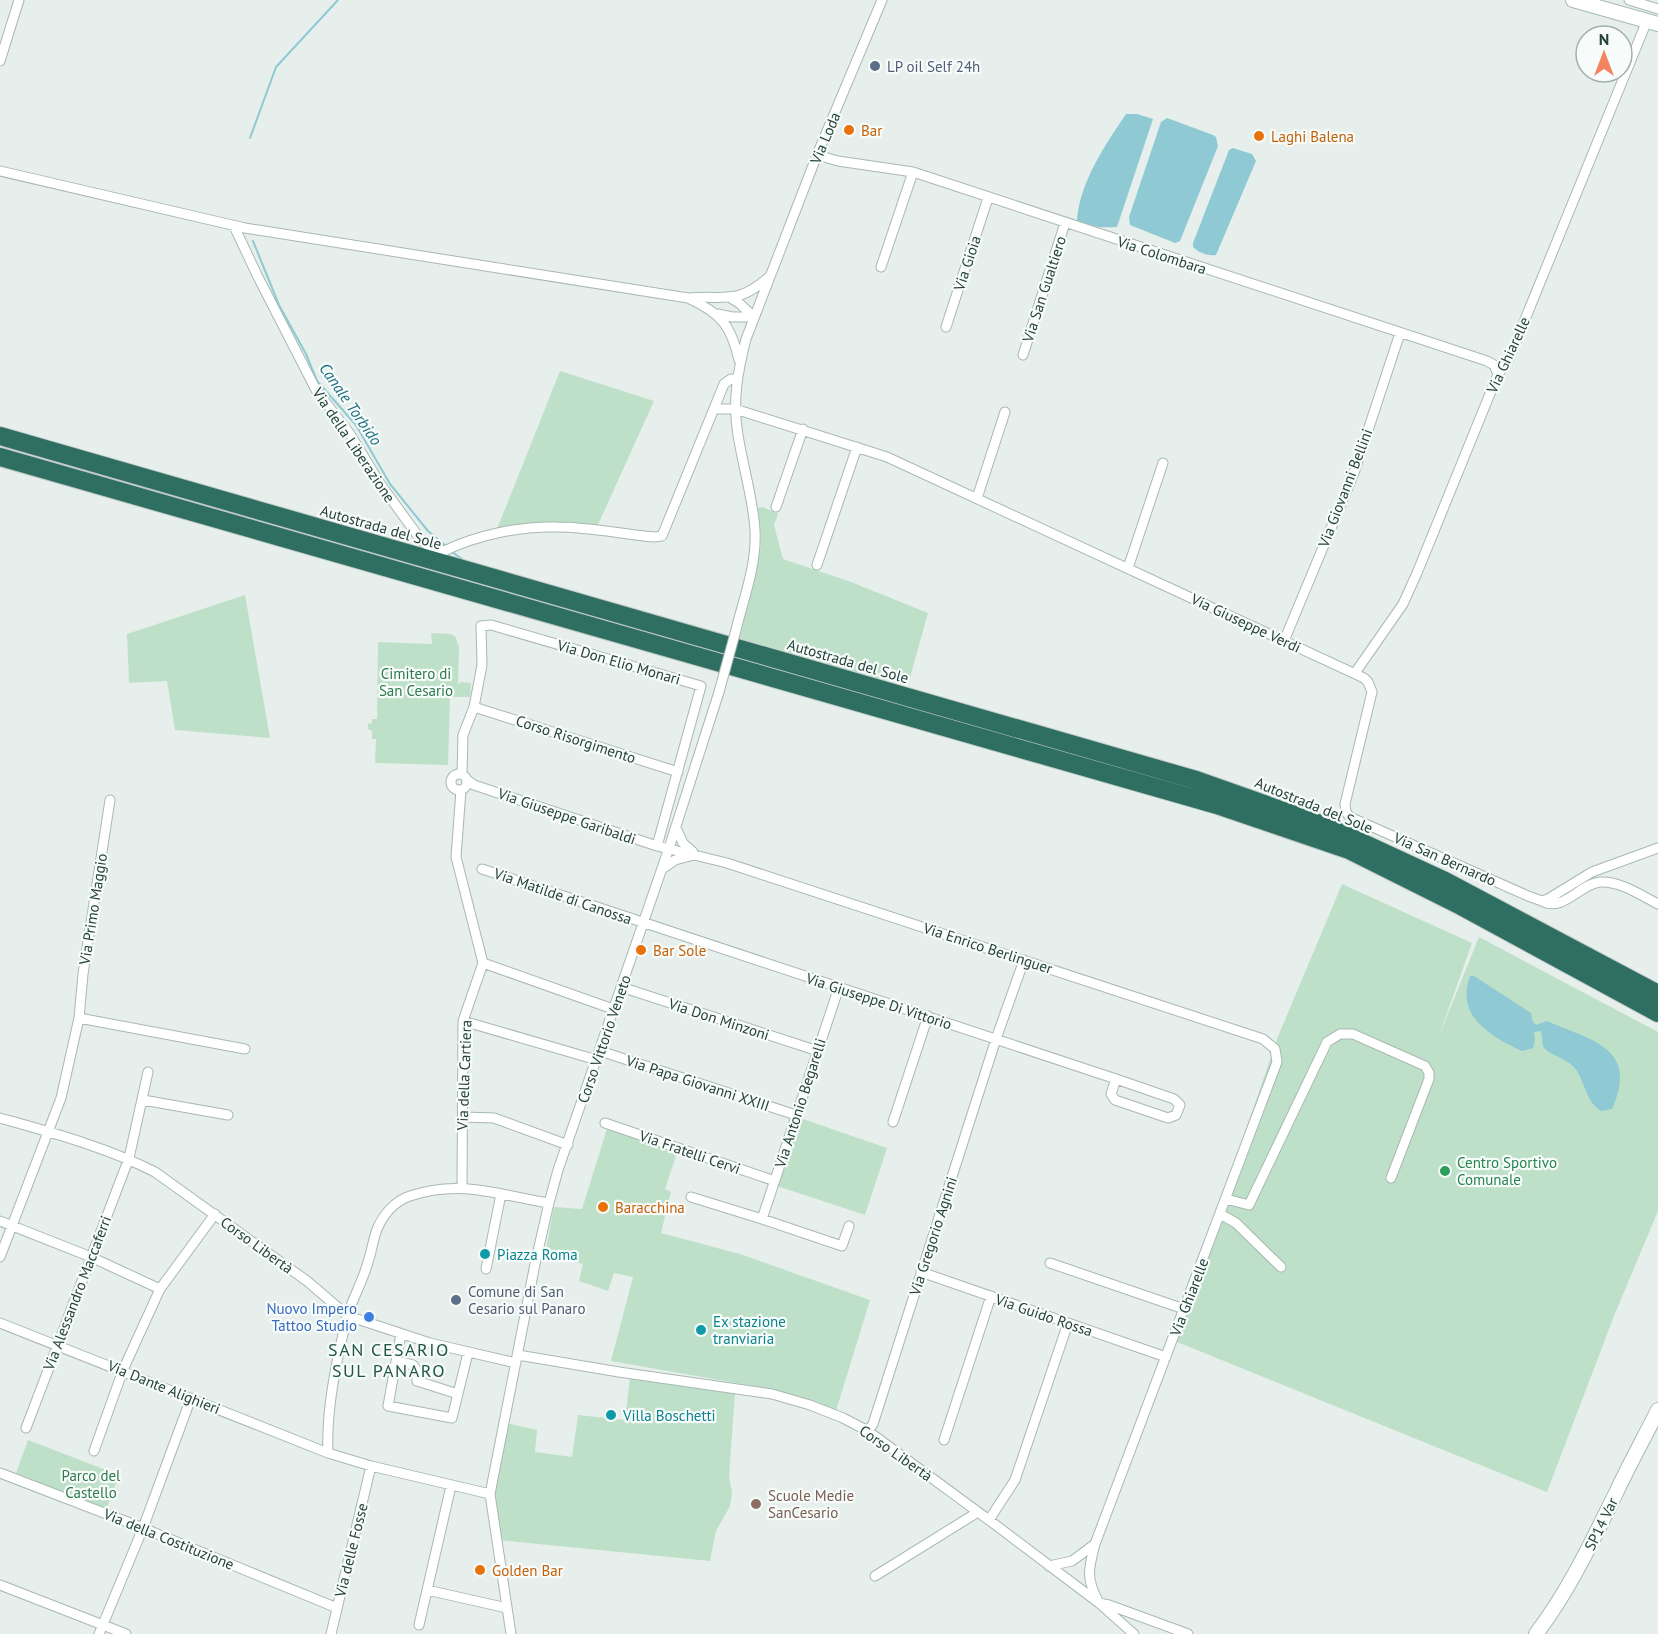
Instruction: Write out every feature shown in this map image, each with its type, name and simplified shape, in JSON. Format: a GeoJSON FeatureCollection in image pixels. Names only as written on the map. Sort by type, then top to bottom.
{"type":"FeatureCollection","features":[{"type":"Feature","properties":{"kind":"highway","name":"Autostrada del Sole"},"geometry":{"type":"LineString","coordinates":[[0,436],[1196,780],[1326,826],[1424,871],[1658,994]]}},
{"type":"Feature","properties":{"kind":"highway","name":"Autostrada del Sole"},"geometry":{"type":"LineString","coordinates":[[0,457],[1217,805],[1349,850],[1461,906],[1658,1013]]}},
{"type":"Feature","properties":{"kind":"main road"},"geometry":{"type":"LineString","coordinates":[[1573,0],[1658,24]]}},
{"type":"Feature","properties":{"kind":"main road","name":"SP14 Var"},"geometry":{"type":"LineString","coordinates":[[1536,1634],[1566,1591],[1591,1546],[1658,1410]]}},
{"type":"Feature","properties":{"kind":"street"},"geometry":{"type":"LineString","coordinates":[[0,61],[19,0]]}},
{"type":"Feature","properties":{"kind":"street","name":"Via Loda"},"geometry":{"type":"LineString","coordinates":[[769,277],[882,0]]}},
{"type":"Feature","properties":{"kind":"street"},"geometry":{"type":"LineString","coordinates":[[1629,0],[1656,5]]}},
{"type":"Feature","properties":{"kind":"street","name":"Via Ghiarelle"},"geometry":{"type":"LineString","coordinates":[[1360,676],[1403,604],[1498,374],[1508,361],[1644,28]]}},
{"type":"Feature","properties":{"kind":"street","name":"Via Colombara"},"geometry":{"type":"LineString","coordinates":[[817,155],[838,161],[913,172],[1487,361],[1494,365],[1498,374]]}},
{"type":"Feature","properties":{"kind":"street"},"geometry":{"type":"LineString","coordinates":[[0,171],[234,226],[688,298],[740,296],[754,290],[769,277]]}},
{"type":"Feature","properties":{"kind":"street"},"geometry":{"type":"LineString","coordinates":[[881,267],[913,172]]}},
{"type":"Feature","properties":{"kind":"street","name":"Via Gioia"},"geometry":{"type":"LineString","coordinates":[[946,327],[988,198]]}},
{"type":"Feature","properties":{"kind":"street","name":"Via San Gualtiero"},"geometry":{"type":"LineString","coordinates":[[1023,355],[1065,223]]}},
{"type":"Feature","properties":{"kind":"street","name":"Via della Liberazione"},"geometry":{"type":"LineString","coordinates":[[234,226],[270,303],[316,390],[350,434],[381,484],[418,536],[430,548],[449,549],[483,537],[531,527],[558,526],[662,536],[724,384],[731,379],[737,379]]}},
{"type":"Feature","properties":{"kind":"street","name":"Corso Vittorio Veneto"},"geometry":{"type":"LineString","coordinates":[[511,1634],[490,1494],[549,1203],[676,828],[719,692],[753,564],[755,538],[752,502],[737,434],[735,408],[737,379],[746,339],[769,277]]}},
{"type":"Feature","properties":{"kind":"street"},"geometry":{"type":"LineString","coordinates":[[729,297],[754,317]]}},
{"type":"Feature","properties":{"kind":"street"},"geometry":{"type":"LineString","coordinates":[[688,298],[716,314],[729,328],[740,364]]}},
{"type":"Feature","properties":{"kind":"street"},"geometry":{"type":"LineString","coordinates":[[716,314],[754,317]]}},
{"type":"Feature","properties":{"kind":"street","name":"Via Giovanni Bellini"},"geometry":{"type":"LineString","coordinates":[[1284,641],[1354,473],[1400,333]]}},
{"type":"Feature","properties":{"kind":"street"},"geometry":{"type":"LineString","coordinates":[[714,409],[735,408]]}},
{"type":"Feature","properties":{"kind":"street","name":"Via Giuseppe Verdi"},"geometry":{"type":"LineString","coordinates":[[735,408],[887,457],[1360,676]]}},
{"type":"Feature","properties":{"kind":"street"},"geometry":{"type":"LineString","coordinates":[[977,498],[1005,412]]}},
{"type":"Feature","properties":{"kind":"street"},"geometry":{"type":"LineString","coordinates":[[776,507],[803,429]]}},
{"type":"Feature","properties":{"kind":"street"},"geometry":{"type":"LineString","coordinates":[[817,565],[857,447]]}},
{"type":"Feature","properties":{"kind":"street"},"geometry":{"type":"LineString","coordinates":[[1128,568],[1163,463]]}},
{"type":"Feature","properties":{"kind":"street","name":"Via Don Elio Monari"},"geometry":{"type":"LineString","coordinates":[[474,707],[482,665],[481,626],[491,625],[701,686],[657,846]]}},
{"type":"Feature","properties":{"kind":"street","name":"Via San Bernardo"},"geometry":{"type":"LineString","coordinates":[[1360,676],[1368,682],[1372,692],[1345,804],[1347,815],[1548,904],[1559,904],[1592,884],[1602,882],[1620,886],[1658,904]]}},
{"type":"Feature","properties":{"kind":"street"},"geometry":{"type":"LineString","coordinates":[[474,707],[463,735],[465,787],[461,790],[456,857],[483,963],[613,1009]]}},
{"type":"Feature","properties":{"kind":"street","name":"Corso Risorgimento"},"geometry":{"type":"LineString","coordinates":[[474,707],[678,772]]}},
{"type":"Feature","properties":{"kind":"street"},"geometry":{"type":"LineString","coordinates":[[461,790],[455,789],[450,782],[454,775],[465,777]]}},
{"type":"Feature","properties":{"kind":"street","name":"Via Giuseppe Garibaldi"},"geometry":{"type":"LineString","coordinates":[[465,777],[474,785],[669,848]]}},
{"type":"Feature","properties":{"kind":"street","name":"Via Primo Maggio"},"geometry":{"type":"LineString","coordinates":[[0,1257],[50,1132],[61,1098],[79,1018],[83,974],[110,800]]}},
{"type":"Feature","properties":{"kind":"street"},"geometry":{"type":"LineString","coordinates":[[676,828],[683,843],[696,855]]}},
{"type":"Feature","properties":{"kind":"street","name":"Via Enrico Berlinguer"},"geometry":{"type":"LineString","coordinates":[[669,848],[727,863],[1263,1039],[1275,1049]]}},
{"type":"Feature","properties":{"kind":"street"},"geometry":{"type":"LineString","coordinates":[[1542,901],[1557,895],[1592,872],[1658,848]]}},
{"type":"Feature","properties":{"kind":"street"},"geometry":{"type":"LineString","coordinates":[[662,869],[675,860],[696,855]]}},
{"type":"Feature","properties":{"kind":"street","name":"Via Matilde di Canossa"},"geometry":{"type":"LineString","coordinates":[[482,869],[643,923]]}},
{"type":"Feature","properties":{"kind":"street","name":"Via Giuseppe Di Vittorio"},"geometry":{"type":"LineString","coordinates":[[643,923],[1174,1099],[1180,1106],[1176,1115],[1168,1118],[1115,1100],[1112,1094],[1116,1080]]}},
{"type":"Feature","properties":{"kind":"street","name":"Via Gregorio Agnini"},"geometry":{"type":"LineString","coordinates":[[867,1431],[873,1424],[996,1039],[1024,960]]}},
{"type":"Feature","properties":{"kind":"street","name":"Via della Cartiera"},"geometry":{"type":"LineString","coordinates":[[462,1187],[463,1021],[483,963]]}},
{"type":"Feature","properties":{"kind":"street","name":"Via Don Minzoni"},"geometry":{"type":"LineString","coordinates":[[621,987],[818,1051]]}},
{"type":"Feature","properties":{"kind":"street","name":"Via Antonio Begarelli"},"geometry":{"type":"LineString","coordinates":[[762,1219],[839,987]]}},
{"type":"Feature","properties":{"kind":"street"},"geometry":{"type":"LineString","coordinates":[[893,1122],[928,1017]]}},
{"type":"Feature","properties":{"kind":"street"},"geometry":{"type":"LineString","coordinates":[[79,1018],[245,1049]]}},
{"type":"Feature","properties":{"kind":"street","name":"Via Papa Giovanni XXIII"},"geometry":{"type":"LineString","coordinates":[[463,1021],[598,1056],[796,1115]]}},
{"type":"Feature","properties":{"kind":"street"},"geometry":{"type":"LineString","coordinates":[[1226,1199],[1249,1205],[1327,1042],[1340,1034],[1353,1034],[1425,1066],[1429,1073],[1429,1079],[1391,1178]]}},
{"type":"Feature","properties":{"kind":"street","name":"Via Ghiarelle"},"geometry":{"type":"LineString","coordinates":[[1088,1571],[1095,1544],[1277,1062],[1275,1049]]}},
{"type":"Feature","properties":{"kind":"street","name":"Via Alessandro Maccaferri"},"geometry":{"type":"LineString","coordinates":[[26,1428],[129,1158],[148,1071]]}},
{"type":"Feature","properties":{"kind":"street"},"geometry":{"type":"LineString","coordinates":[[143,1100],[228,1115]]}},
{"type":"Feature","properties":{"kind":"street"},"geometry":{"type":"LineString","coordinates":[[463,1117],[494,1118],[568,1145]]}},
{"type":"Feature","properties":{"kind":"street","name":"Corso Libertà"},"geometry":{"type":"LineString","coordinates":[[0,1118],[129,1158],[155,1172],[307,1281],[348,1316],[468,1353],[610,1370],[772,1394],[810,1405],[867,1431],[1099,1603]]}},
{"type":"Feature","properties":{"kind":"street","name":"Via Fratelli Cervi"},"geometry":{"type":"LineString","coordinates":[[605,1123],[775,1181]]}},
{"type":"Feature","properties":{"kind":"street"},"geometry":{"type":"LineString","coordinates":[[328,1453],[329,1410],[348,1316],[368,1264],[377,1227],[388,1211],[408,1197],[439,1189],[462,1187],[549,1203]]}},
{"type":"Feature","properties":{"kind":"street"},"geometry":{"type":"LineString","coordinates":[[486,1269],[501,1194]]}},
{"type":"Feature","properties":{"kind":"street"},"geometry":{"type":"LineString","coordinates":[[691,1197],[842,1246],[849,1226]]}},
{"type":"Feature","properties":{"kind":"street"},"geometry":{"type":"LineString","coordinates":[[94,1452],[123,1370],[160,1289],[215,1214]]}},
{"type":"Feature","properties":{"kind":"street"},"geometry":{"type":"LineString","coordinates":[[1220,1214],[1236,1223],[1281,1267]]}},
{"type":"Feature","properties":{"kind":"street"},"geometry":{"type":"LineString","coordinates":[[0,1221],[91,1257],[160,1289]]}},
{"type":"Feature","properties":{"kind":"street"},"geometry":{"type":"LineString","coordinates":[[1050,1263],[1184,1309]]}},
{"type":"Feature","properties":{"kind":"street","name":"Via Guido Rossa"},"geometry":{"type":"LineString","coordinates":[[921,1272],[1166,1358]]}},
{"type":"Feature","properties":{"kind":"street"},"geometry":{"type":"LineString","coordinates":[[944,1440],[991,1296]]}},
{"type":"Feature","properties":{"kind":"street","name":"Via Dante Alighieri"},"geometry":{"type":"LineString","coordinates":[[0,1323],[328,1453],[371,1466],[490,1494]]}},
{"type":"Feature","properties":{"kind":"street"},"geometry":{"type":"LineString","coordinates":[[989,1520],[1015,1480],[1068,1323]]}},
{"type":"Feature","properties":{"kind":"street"},"geometry":{"type":"LineString","coordinates":[[401,1334],[388,1406],[452,1418],[468,1353]]}},
{"type":"Feature","properties":{"kind":"street"},"geometry":{"type":"LineString","coordinates":[[396,1361],[413,1365],[417,1371],[417,1381],[458,1394]]}},
{"type":"Feature","properties":{"kind":"street"},"geometry":{"type":"LineString","coordinates":[[101,1630],[143,1528],[191,1398]]}},
{"type":"Feature","properties":{"kind":"street","name":"Via delle Fosse"},"geometry":{"type":"LineString","coordinates":[[331,1634],[371,1466]]}},
{"type":"Feature","properties":{"kind":"street","name":"Via della Costituzione"},"geometry":{"type":"LineString","coordinates":[[0,1473],[143,1528],[337,1608]]}},
{"type":"Feature","properties":{"kind":"street"},"geometry":{"type":"LineString","coordinates":[[418,1625],[451,1486]]}},
{"type":"Feature","properties":{"kind":"street"},"geometry":{"type":"LineString","coordinates":[[875,1576],[978,1512]]}},
{"type":"Feature","properties":{"kind":"street"},"geometry":{"type":"LineString","coordinates":[[1049,1566],[1072,1561],[1095,1544]]}},
{"type":"Feature","properties":{"kind":"street"},"geometry":{"type":"LineString","coordinates":[[1072,1561],[1068,1570],[1070,1582],[1081,1578],[1088,1571]]}},
{"type":"Feature","properties":{"kind":"street"},"geometry":{"type":"LineString","coordinates":[[1088,1571],[1091,1588],[1099,1603],[1134,1634]]}},
{"type":"Feature","properties":{"kind":"street"},"geometry":{"type":"LineString","coordinates":[[0,1586],[101,1630],[126,1634]]}},
{"type":"Feature","properties":{"kind":"street"},"geometry":{"type":"LineString","coordinates":[[427,1590],[507,1608]]}},
{"type":"Feature","properties":{"kind":"street"},"geometry":{"type":"LineString","coordinates":[[1099,1603],[1188,1634]]}},
{"type":"Feature","properties":{"kind":"green space"},"geometry":{"type":"Polygon","coordinates":[[[560,371],[654,401],[597,527],[547,524],[497,529],[560,371]]]}},
{"type":"Feature","properties":{"kind":"green space"},"geometry":{"type":"Polygon","coordinates":[[[763,507],[778,514],[774,525],[783,559],[851,582],[928,613],[909,681],[898,678],[882,680],[739,638],[760,552],[758,508],[763,507]]]}},
{"type":"Feature","properties":{"kind":"green space"},"geometry":{"type":"Polygon","coordinates":[[[245,595],[270,738],[175,730],[167,681],[129,683],[127,634],[245,595]]]}},
{"type":"Feature","properties":{"kind":"green space","name":"Cimitero di San Cesario"},"geometry":{"type":"Polygon","coordinates":[[[431,633],[455,636],[459,647],[458,685],[460,682],[471,683],[470,697],[450,697],[448,765],[375,763],[376,739],[372,739],[372,731],[368,729],[368,724],[372,723],[372,719],[377,719],[378,642],[432,644],[431,633]]]}},
{"type":"Feature","properties":{"kind":"green space","name":"Centro Sportivo Comunale"},"geometry":{"type":"Polygon","coordinates":[[[1342,884],[1472,943],[1439,1036],[1479,937],[1658,1032],[1658,1211],[1614,1316],[1547,1492],[1177,1342],[1203,1256],[1277,1039],[1342,884]]]}},
{"type":"Feature","properties":{"kind":"green space"},"geometry":{"type":"Polygon","coordinates":[[[800,1118],[887,1148],[865,1215],[777,1186],[800,1118]]]}},
{"type":"Feature","properties":{"kind":"green space"},"geometry":{"type":"Polygon","coordinates":[[[607,1129],[677,1153],[665,1189],[671,1192],[661,1233],[740,1254],[870,1300],[835,1414],[753,1386],[611,1361],[633,1277],[614,1273],[608,1291],[579,1281],[583,1264],[545,1255],[554,1207],[582,1209],[607,1129]]]}},
{"type":"Feature","properties":{"kind":"green space"},"geometry":{"type":"Polygon","coordinates":[[[630,1378],[735,1393],[729,1476],[732,1493],[730,1506],[716,1531],[710,1561],[498,1540],[494,1487],[506,1423],[537,1430],[535,1452],[572,1457],[578,1415],[625,1420],[630,1378]]]}},
{"type":"Feature","properties":{"kind":"green space","name":"Parco del Castello"},"geometry":{"type":"Polygon","coordinates":[[[28,1440],[119,1475],[106,1510],[16,1473],[28,1440]]]}},
{"type":"Feature","properties":{"kind":"water"},"geometry":{"type":"Polygon","coordinates":[[[1126,114],[1137,114],[1153,119],[1117,227],[1101,227],[1077,220],[1088,178],[1126,114]]]}},
{"type":"Feature","properties":{"kind":"water"},"geometry":{"type":"Polygon","coordinates":[[[1167,118],[1213,135],[1216,137],[1218,146],[1180,241],[1175,243],[1130,225],[1129,217],[1161,122],[1167,118]]]}},
{"type":"Feature","properties":{"kind":"water"},"geometry":{"type":"Polygon","coordinates":[[[1233,148],[1252,154],[1256,161],[1216,255],[1207,254],[1195,249],[1193,243],[1229,150],[1233,148]]]}},
{"type":"Feature","properties":{"kind":"water"},"geometry":{"type":"Polygon","coordinates":[[[1470,976],[1474,976],[1531,1013],[1536,1025],[1547,1021],[1595,1042],[1607,1050],[1615,1060],[1620,1072],[1619,1089],[1612,1109],[1601,1111],[1596,1107],[1589,1098],[1577,1071],[1545,1049],[1541,1031],[1534,1032],[1533,1048],[1522,1051],[1488,1032],[1472,1014],[1467,1003],[1470,976]]]}},
{"type":"Feature","properties":{"kind":"waterway","name":"Canale Torbido"},"geometry":{"type":"LineString","coordinates":[[250,138],[276,67],[338,0]]}},
{"type":"Feature","properties":{"kind":"waterway","name":"Canale Torbido"},"geometry":{"type":"LineString","coordinates":[[253,241],[279,305],[306,354],[317,381],[356,425],[390,484],[428,531],[446,546]]}},
{"type":"Feature","properties":{"kind":"waterway","name":"Canale Torbido"},"geometry":{"type":"LineString","coordinates":[[452,552],[462,559]]}},
{"type":"Feature","properties":{"kind":"place","name":"LP oil Self 24h"},"geometry":{"type":"Point","coordinates":[875,66]}},
{"type":"Feature","properties":{"kind":"place","name":"Bar"},"geometry":{"type":"Point","coordinates":[849,130]}},
{"type":"Feature","properties":{"kind":"place","name":"Laghi Balena"},"geometry":{"type":"Point","coordinates":[1259,136]}},
{"type":"Feature","properties":{"kind":"place","name":"Bar Sole"},"geometry":{"type":"Point","coordinates":[641,950]}},
{"type":"Feature","properties":{"kind":"place","name":"Centro Sportivo Comunale"},"geometry":{"type":"Point","coordinates":[1445,1171]}},
{"type":"Feature","properties":{"kind":"place","name":"Baracchina"},"geometry":{"type":"Point","coordinates":[603,1207]}},
{"type":"Feature","properties":{"kind":"place","name":"Piazza Roma"},"geometry":{"type":"Point","coordinates":[485,1254]}},
{"type":"Feature","properties":{"kind":"place","name":"Comune di San Cesario sul Panaro"},"geometry":{"type":"Point","coordinates":[456,1300]}},
{"type":"Feature","properties":{"kind":"place","name":"Nuovo Impero Tattoo Studio"},"geometry":{"type":"Point","coordinates":[369,1317]}},
{"type":"Feature","properties":{"kind":"place","name":"Ex stazione tranviaria"},"geometry":{"type":"Point","coordinates":[701,1330]}},
{"type":"Feature","properties":{"kind":"place","name":"Villa Boschetti"},"geometry":{"type":"Point","coordinates":[611,1415]}},
{"type":"Feature","properties":{"kind":"place","name":"Scuole Medie SanCesario"},"geometry":{"type":"Point","coordinates":[756,1504]}},
{"type":"Feature","properties":{"kind":"place","name":"Golden Bar"},"geometry":{"type":"Point","coordinates":[480,1570]}},
{"type":"Feature","properties":{"kind":"district","name":"SAN CESARIO SUL PANARO"},"geometry":{"type":"Point","coordinates":[389,1359]}}]}
